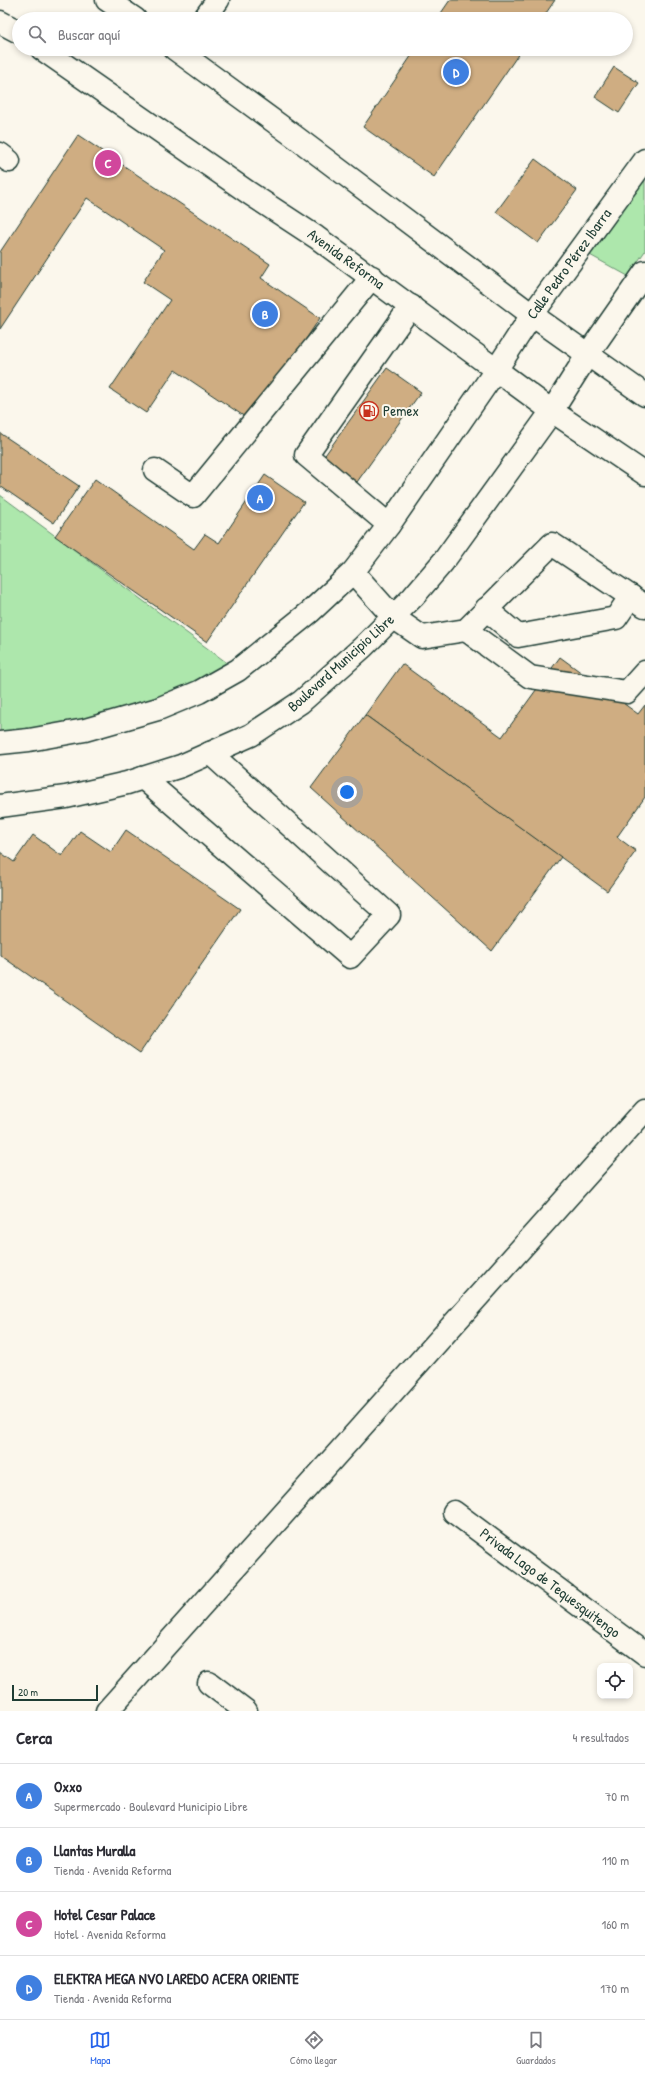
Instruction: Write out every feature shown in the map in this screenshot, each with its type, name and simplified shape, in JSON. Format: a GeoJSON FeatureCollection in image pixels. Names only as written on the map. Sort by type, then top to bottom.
{"type":"FeatureCollection","features":[{"type":"Feature","properties":{"kind":"main road"},"geometry":{"type":"LineString","coordinates":[[209,12],[218,0]]}},
{"type":"Feature","properties":{"kind":"main road"},"geometry":{"type":"LineString","coordinates":[[116,2],[127,12]]}},
{"type":"Feature","properties":{"kind":"main road"},"geometry":{"type":"LineString","coordinates":[[0,22],[12,28]]}},
{"type":"Feature","properties":{"kind":"main road","name":"Avenida Reforma"},"geometry":{"type":"LineString","coordinates":[[52,56],[248,193],[316,236],[552,411],[645,474]]}},
{"type":"Feature","properties":{"kind":"main road"},"geometry":{"type":"LineString","coordinates":[[186,56],[532,315],[645,395]]}},
{"type":"Feature","properties":{"kind":"main road","name":"Calle Pedro Pérez Ibarra"},"geometry":{"type":"LineString","coordinates":[[496,370],[532,315],[645,160]]}},
{"type":"Feature","properties":{"kind":"main road"},"geometry":{"type":"LineString","coordinates":[[552,411],[588,354],[645,272]]}},
{"type":"Feature","properties":{"kind":"main road"},"geometry":{"type":"LineString","coordinates":[[155,470],[193,496],[372,277]]}},
{"type":"Feature","properties":{"kind":"main road"},"geometry":{"type":"LineString","coordinates":[[389,525],[306,455],[411,306]]}},
{"type":"Feature","properties":{"kind":"main road"},"geometry":{"type":"LineString","coordinates":[[0,743],[29,740],[85,730],[158,709],[199,692],[238,670],[275,641],[353,572],[389,525],[496,370]]}},
{"type":"Feature","properties":{"kind":"main road","name":"Boulevard Municipio Libre"},"geometry":{"type":"LineString","coordinates":[[0,806],[66,797],[143,778],[181,766],[251,735],[301,702],[363,647],[413,597],[443,562],[552,411]]}},
{"type":"Feature","properties":{"kind":"main road"},"geometry":{"type":"LineString","coordinates":[[353,572],[393,617],[422,637],[466,630],[486,609],[552,544],[638,601],[616,618],[518,636],[486,609]]}},
{"type":"Feature","properties":{"kind":"main road"},"geometry":{"type":"LineString","coordinates":[[466,630],[530,677],[627,692],[645,672]]}},
{"type":"Feature","properties":{"kind":"main road"},"geometry":{"type":"LineString","coordinates":[[143,778],[350,957],[389,915],[210,753]]}},
{"type":"Feature","properties":{"kind":"main road"},"geometry":{"type":"LineString","coordinates":[[107,1711],[645,1110]]}},
{"type":"Feature","properties":{"kind":"main road","name":"Privada Lago de Tequesquitengo"},"geometry":{"type":"LineString","coordinates":[[454,1512],[645,1654]]}},
{"type":"Feature","properties":{"kind":"main road"},"geometry":{"type":"LineString","coordinates":[[209,1683],[246,1711]]}},
{"type":"Feature","properties":{"kind":"green space"},"geometry":{"type":"Polygon","coordinates":[[[645,174],[645,251],[628,276],[588,254],[645,174]]]}},
{"type":"Feature","properties":{"kind":"green space"},"geometry":{"type":"Polygon","coordinates":[[[0,495],[230,665],[148,706],[0,737],[0,495]]]}},
{"type":"Feature","properties":{"kind":"building"},"geometry":{"type":"Polygon","coordinates":[[[450,0],[555,0],[547,12],[442,12],[450,0]]]}},
{"type":"Feature","properties":{"kind":"building"},"geometry":{"type":"Polygon","coordinates":[[[411,56],[517,56],[434,177],[363,127],[411,56]]]}},
{"type":"Feature","properties":{"kind":"building"},"geometry":{"type":"Polygon","coordinates":[[[614,67],[639,83],[619,113],[595,97],[614,67]]]}},
{"type":"Feature","properties":{"kind":"building"},"geometry":{"type":"Polygon","coordinates":[[[78,135],[270,264],[261,278],[320,318],[251,421],[175,370],[146,413],[110,389],[170,300],[143,282],[164,250],[87,198],[0,329],[0,252],[78,135]]]}},
{"type":"Feature","properties":{"kind":"building"},"geometry":{"type":"Polygon","coordinates":[[[535,159],[577,190],[538,243],[496,212],[535,159]]]}},
{"type":"Feature","properties":{"kind":"building"},"geometry":{"type":"Polygon","coordinates":[[[387,368],[421,392],[357,482],[323,458],[387,368]]]}},
{"type":"Feature","properties":{"kind":"building"},"geometry":{"type":"Polygon","coordinates":[[[0,433],[79,486],[54,523],[0,486],[0,433]]]}},
{"type":"Feature","properties":{"kind":"building"},"geometry":{"type":"Polygon","coordinates":[[[265,475],[304,502],[207,642],[55,536],[95,479],[194,549],[205,534],[219,543],[265,475]]]}},
{"type":"Feature","properties":{"kind":"building"},"geometry":{"type":"Polygon","coordinates":[[[560,657],[638,714],[645,705],[645,797],[617,837],[636,851],[607,891],[365,715],[402,664],[502,737],[560,657]]]}},
{"type":"Feature","properties":{"kind":"building"},"geometry":{"type":"Polygon","coordinates":[[[365,715],[561,857],[492,951],[311,788],[365,715]]]}},
{"type":"Feature","properties":{"kind":"building"},"geometry":{"type":"Polygon","coordinates":[[[126,830],[240,909],[140,1053],[0,955],[0,852],[14,862],[33,835],[62,856],[80,831],[111,852],[126,830]]]}},
{"type":"Feature","properties":{"kind":"place","name":"ELEKTRA MEGA NVO LAREDO ACERA ORIENTE"},"geometry":{"type":"Point","coordinates":[456,72]}},
{"type":"Feature","properties":{"kind":"place","name":"Hotel Cesar Palace"},"geometry":{"type":"Point","coordinates":[108,163]}},
{"type":"Feature","properties":{"kind":"place","name":"Llantas Muralla"},"geometry":{"type":"Point","coordinates":[265,314]}},
{"type":"Feature","properties":{"kind":"place","name":"Pemex"},"geometry":{"type":"Point","coordinates":[369,411]}},
{"type":"Feature","properties":{"kind":"place","name":"Oxxo"},"geometry":{"type":"Point","coordinates":[260,498]}}]}
